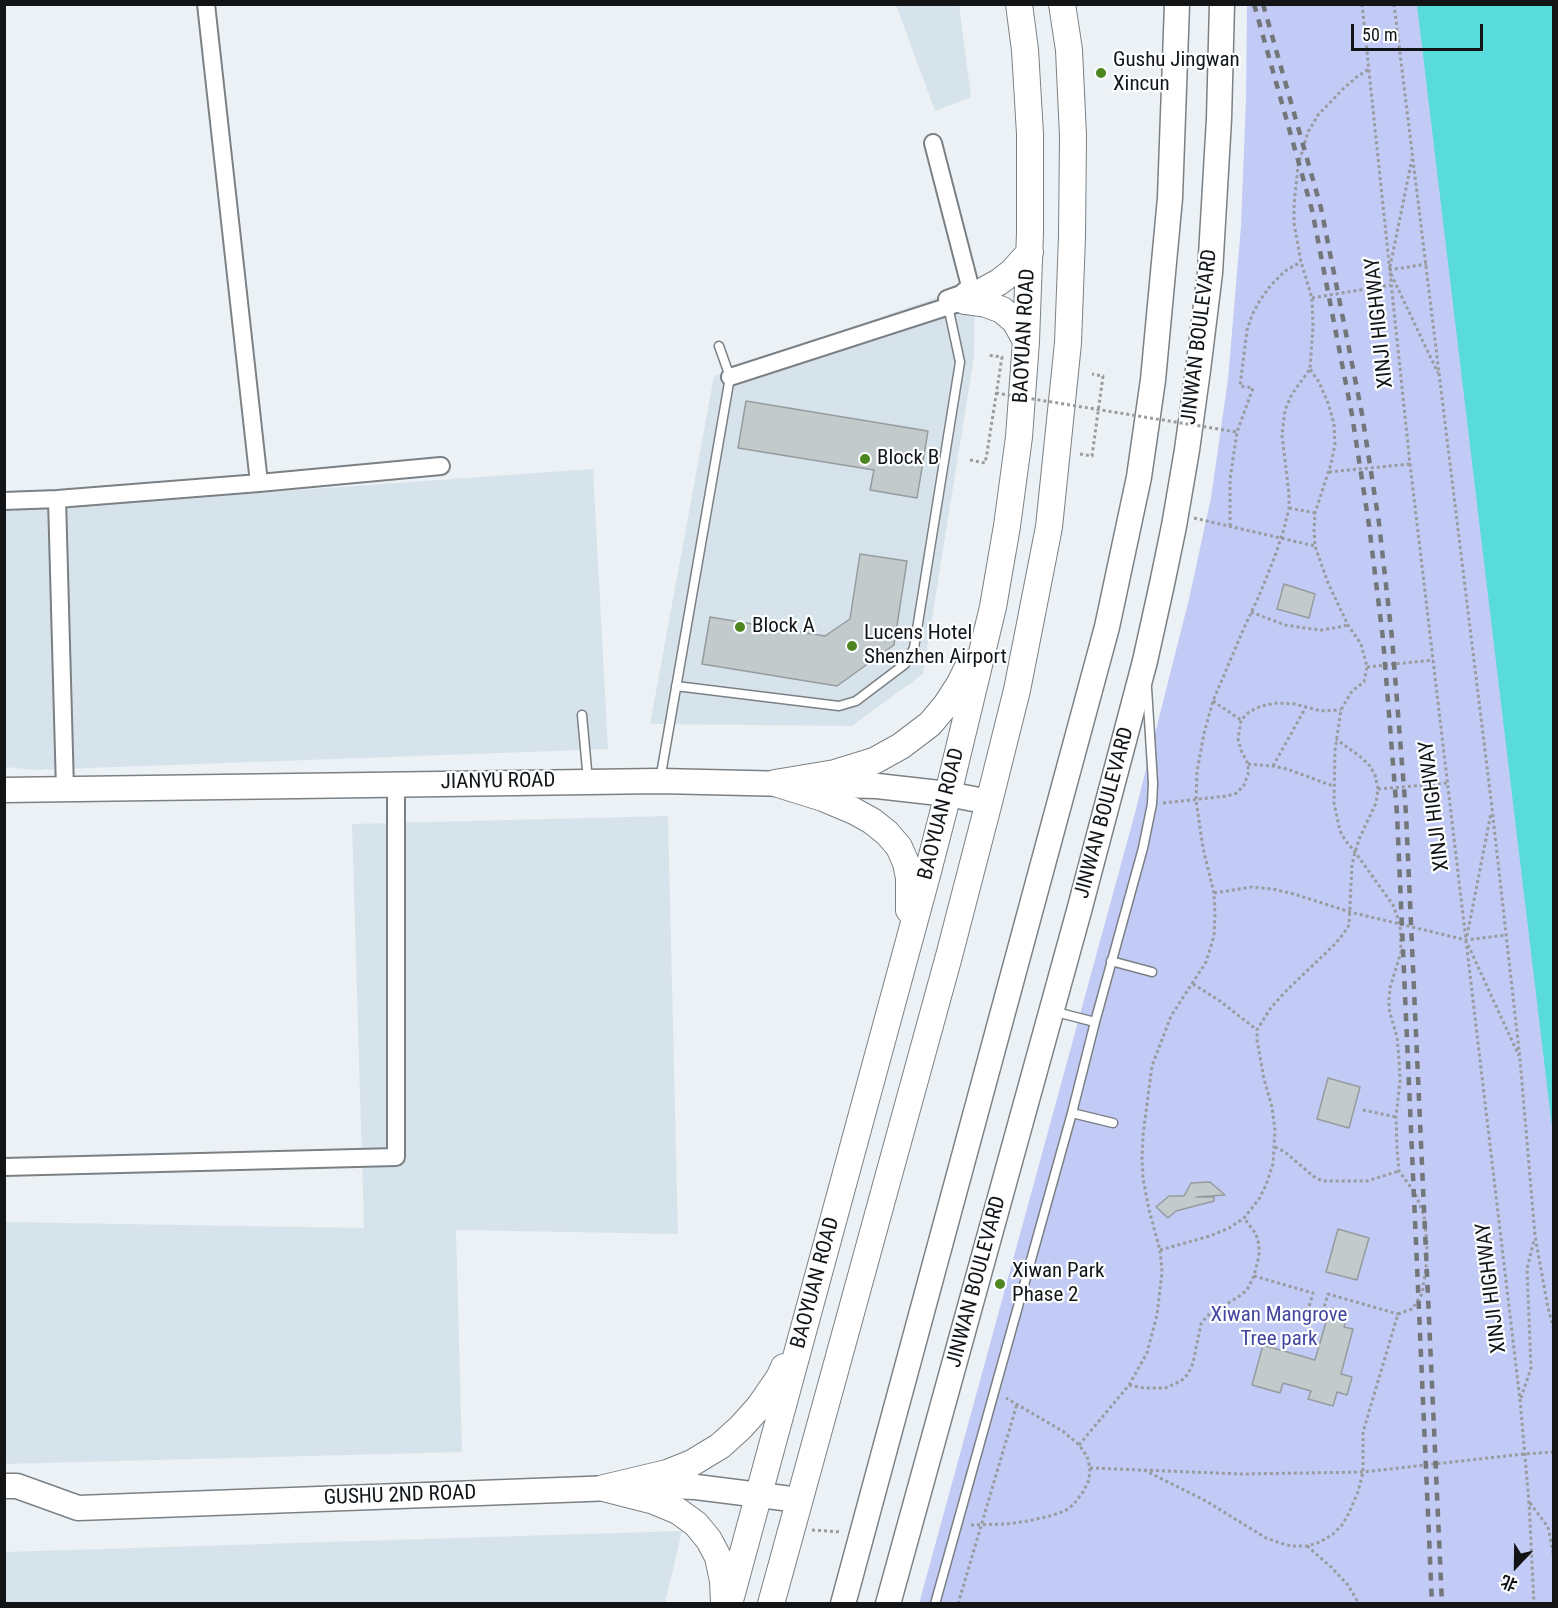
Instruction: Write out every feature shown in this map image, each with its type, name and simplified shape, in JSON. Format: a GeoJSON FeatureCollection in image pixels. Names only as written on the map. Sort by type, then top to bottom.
{"type":"FeatureCollection","features":[{"type":"Feature","properties":{"kind":"main road","name":"BAOYUAN ROAD"},"geometry":{"type":"LineString","coordinates":[[729,1604],[908,946],[948,794],[993,607],[1019,437],[1026,341],[1030,134],[1025,50],[1019,4]]}},
{"type":"Feature","properties":{"kind":"main road","name":"BAOYUAN ROAD"},"geometry":{"type":"LineString","coordinates":[[771,1604],[990,802],[1017,690],[1049,527],[1068,343],[1072,237],[1073,136],[1069,50],[1062,4]]}},
{"type":"Feature","properties":{"kind":"main road","name":"JINWAN BOULEVARD"},"geometry":{"type":"LineString","coordinates":[[843,1604],[1101,650],[1129,523],[1151,390],[1162,288],[1170,198],[1177,4]]}},
{"type":"Feature","properties":{"kind":"main road","name":"JINWAN BOULEVARD"},"geometry":{"type":"LineString","coordinates":[[888,1604],[1052,1011],[1145,661],[1174,526],[1200,359],[1210,262],[1219,119],[1222,4]]}},
{"type":"Feature","properties":{"kind":"main road"},"geometry":{"type":"LineString","coordinates":[[955,300],[984,292],[1012,272],[1029,252]]}},
{"type":"Feature","properties":{"kind":"main road"},"geometry":{"type":"LineString","coordinates":[[955,300],[986,304],[1002,310],[1015,321],[1026,341]]}},
{"type":"Feature","properties":{"kind":"main road"},"geometry":{"type":"LineString","coordinates":[[775,783],[834,772],[874,761],[923,730],[946,705],[959,685],[972,660],[993,607]]}},
{"type":"Feature","properties":{"kind":"main road","name":"JIANYU ROAD"},"geometry":{"type":"LineString","coordinates":[[4,790],[660,781],[877,786],[948,794],[990,802]]}},
{"type":"Feature","properties":{"kind":"main road"},"geometry":{"type":"LineString","coordinates":[[775,783],[823,798],[854,811],[872,821],[894,840],[906,863],[909,878],[908,946]]}},
{"type":"Feature","properties":{"kind":"main road"},"geometry":{"type":"LineString","coordinates":[[604,1488],[667,1473],[720,1446],[759,1407],[779,1378],[804,1326]]}},
{"type":"Feature","properties":{"kind":"main road","name":"GUSHU 2ND ROAD"},"geometry":{"type":"LineString","coordinates":[[4,1486],[17,1486],[78,1508],[667,1486],[696,1487],[799,1500]]}},
{"type":"Feature","properties":{"kind":"main road"},"geometry":{"type":"LineString","coordinates":[[604,1488],[654,1501],[678,1511],[696,1524],[709,1540],[718,1557],[723,1581],[724,1604]]}},
{"type":"Feature","properties":{"kind":"street"},"geometry":{"type":"LineString","coordinates":[[206,4],[259,483]]}},
{"type":"Feature","properties":{"kind":"street"},"geometry":{"type":"LineString","coordinates":[[729,377],[955,300],[970,286],[933,142]]}},
{"type":"Feature","properties":{"kind":"street"},"geometry":{"type":"LineString","coordinates":[[4,501],[259,483],[441,466]]}},
{"type":"Feature","properties":{"kind":"street"},"geometry":{"type":"LineString","coordinates":[[57,499],[65,789]]}},
{"type":"Feature","properties":{"kind":"street"},"geometry":{"type":"LineString","coordinates":[[4,1167],[396,1157],[396,783]]}},
{"type":"Feature","properties":{"kind":"lane"},"geometry":{"type":"LineString","coordinates":[[676,687],[839,706],[856,701],[905,664],[914,648],[960,362],[955,300]]}},
{"type":"Feature","properties":{"kind":"lane"},"geometry":{"type":"LineString","coordinates":[[660,781],[729,377],[719,346]]}},
{"type":"Feature","properties":{"kind":"lane"},"geometry":{"type":"LineString","coordinates":[[935,1604],[1072,1113],[1143,848],[1152,804],[1153,783],[1145,661]]}},
{"type":"Feature","properties":{"kind":"lane"},"geometry":{"type":"LineString","coordinates":[[582,715],[589,781]]}},
{"type":"Feature","properties":{"kind":"lane"},"geometry":{"type":"LineString","coordinates":[[1111,961],[1152,972]]}},
{"type":"Feature","properties":{"kind":"lane"},"geometry":{"type":"LineString","coordinates":[[1052,1011],[1095,1022]]}},
{"type":"Feature","properties":{"kind":"lane"},"geometry":{"type":"LineString","coordinates":[[1072,1113],[1113,1123]]}},
{"type":"Feature","properties":{"kind":"path","name":"XINJI HIGHWAY"},"geometry":{"type":"LineString","coordinates":[[1362,4],[1410,464],[1520,1400],[1529,1502],[1534,1604]]}},
{"type":"Feature","properties":{"kind":"path"},"geometry":{"type":"LineString","coordinates":[[1394,4],[1492,808],[1520,1059],[1535,1236],[1554,1330]]}},
{"type":"Feature","properties":{"kind":"path"},"geometry":{"type":"LineString","coordinates":[[1079,1445],[1128,1385],[1147,1353],[1157,1315],[1162,1272],[1160,1250],[1149,1210],[1142,1158],[1152,1066],[1171,1016],[1206,962],[1212,943],[1215,915],[1214,892],[1203,848],[1196,800],[1197,772],[1213,701],[1267,577],[1281,538],[1289,508],[1282,435],[1285,411],[1292,394],[1310,369],[1313,327],[1312,298],[1301,262],[1294,223],[1298,166],[1308,132],[1318,114],[1358,75],[1369,69]]}},
{"type":"Feature","properties":{"kind":"path"},"geometry":{"type":"LineString","coordinates":[[1413,155],[1389,270],[1439,376]]}},
{"type":"Feature","properties":{"kind":"path"},"geometry":{"type":"LineString","coordinates":[[1230,526],[1230,480],[1237,432],[1253,388],[1240,386],[1245,340],[1252,315],[1260,300],[1285,271],[1301,262]]}},
{"type":"Feature","properties":{"kind":"path"},"geometry":{"type":"LineString","coordinates":[[1389,270],[1427,264]]}},
{"type":"Feature","properties":{"kind":"path"},"geometry":{"type":"LineString","coordinates":[[1312,298],[1390,285]]}},
{"type":"Feature","properties":{"kind":"path"},"geometry":{"type":"LineString","coordinates":[[970,460],[986,463],[1002,357],[987,356]]}},
{"type":"Feature","properties":{"kind":"path"},"geometry":{"type":"LineString","coordinates":[[1254,1276],[1313,1293],[1307,1313],[1321,1317],[1328,1294],[1398,1314],[1412,1309],[1422,1294],[1426,1269],[1427,1243],[1424,1215],[1414,1193],[1399,1171],[1396,1117],[1400,1081],[1399,1059],[1389,999],[1401,952],[1400,924],[1393,905],[1340,831],[1334,803],[1336,739],[1341,710],[1352,692],[1364,682],[1367,667],[1361,644],[1348,625],[1328,583],[1315,546],[1315,513],[1329,472],[1335,444],[1334,424],[1328,403],[1319,382],[1310,369]]}},
{"type":"Feature","properties":{"kind":"path"},"geometry":{"type":"LineString","coordinates":[[1080,454],[1092,456],[1103,376],[1092,374]]}},
{"type":"Feature","properties":{"kind":"path"},"geometry":{"type":"LineString","coordinates":[[996,393],[1237,432]]}},
{"type":"Feature","properties":{"kind":"path"},"geometry":{"type":"LineString","coordinates":[[1329,472],[1410,464]]}},
{"type":"Feature","properties":{"kind":"path"},"geometry":{"type":"LineString","coordinates":[[1289,508],[1315,513]]}},
{"type":"Feature","properties":{"kind":"path"},"geometry":{"type":"LineString","coordinates":[[1193,518],[1315,546]]}},
{"type":"Feature","properties":{"kind":"path"},"geometry":{"type":"LineString","coordinates":[[1251,612],[1285,625],[1305,628],[1321,630],[1348,625]]}},
{"type":"Feature","properties":{"kind":"path"},"geometry":{"type":"LineString","coordinates":[[1367,667],[1433,660]]}},
{"type":"Feature","properties":{"kind":"path"},"geometry":{"type":"LineString","coordinates":[[1213,701],[1241,720]]}},
{"type":"Feature","properties":{"kind":"path"},"geometry":{"type":"LineString","coordinates":[[1152,804],[1237,793],[1244,785],[1248,774],[1248,764],[1238,739],[1241,720],[1249,712],[1261,706],[1277,703],[1295,704],[1321,711],[1341,710]]}},
{"type":"Feature","properties":{"kind":"path"},"geometry":{"type":"LineString","coordinates":[[1273,766],[1306,707]]}},
{"type":"Feature","properties":{"kind":"path"},"geometry":{"type":"LineString","coordinates":[[1160,1250],[1210,1236],[1229,1228],[1244,1218],[1259,1199],[1266,1185],[1273,1164],[1275,1130],[1257,1030],[1270,1009],[1335,944],[1349,924],[1352,865],[1360,837],[1371,818],[1376,803],[1378,789],[1370,766],[1336,739]]}},
{"type":"Feature","properties":{"kind":"path"},"geometry":{"type":"LineString","coordinates":[[1248,764],[1287,769],[1334,787]]}},
{"type":"Feature","properties":{"kind":"path"},"geometry":{"type":"LineString","coordinates":[[1378,789],[1447,783]]}},
{"type":"Feature","properties":{"kind":"path"},"geometry":{"type":"LineString","coordinates":[[1492,808],[1466,940],[1520,1059]]}},
{"type":"Feature","properties":{"kind":"path"},"geometry":{"type":"LineString","coordinates":[[1214,892],[1252,887],[1273,889],[1350,912],[1466,940],[1506,934]]}},
{"type":"Feature","properties":{"kind":"path"},"geometry":{"type":"LineString","coordinates":[[1192,983],[1220,1001],[1257,1030]]}},
{"type":"Feature","properties":{"kind":"path"},"geometry":{"type":"LineString","coordinates":[[1363,1110],[1396,1117]]}},
{"type":"Feature","properties":{"kind":"path"},"geometry":{"type":"LineString","coordinates":[[1275,1147],[1285,1152],[1313,1176],[1322,1180],[1367,1180],[1399,1171]]}},
{"type":"Feature","properties":{"kind":"path"},"geometry":{"type":"LineString","coordinates":[[1128,1385],[1165,1388],[1181,1381],[1188,1374],[1193,1363],[1201,1324],[1207,1316],[1247,1290],[1254,1276],[1259,1245],[1256,1234],[1244,1218]]}},
{"type":"Feature","properties":{"kind":"path"},"geometry":{"type":"LineString","coordinates":[[1520,1400],[1532,1368],[1527,1269],[1535,1236]]}},
{"type":"Feature","properties":{"kind":"path"},"geometry":{"type":"LineString","coordinates":[[1144,1470],[1206,1501],[1266,1538],[1291,1546],[1307,1546],[1320,1542],[1342,1525],[1358,1492],[1363,1472],[1363,1432],[1398,1314]]}},
{"type":"Feature","properties":{"kind":"path"},"geometry":{"type":"LineString","coordinates":[[958,1524],[981,1526],[1028,1521],[1065,1511],[1074,1504],[1089,1480],[1090,1468],[1087,1456],[1079,1445],[1064,1432],[994,1391]]}},
{"type":"Feature","properties":{"kind":"path"},"geometry":{"type":"LineString","coordinates":[[958,1604],[1017,1404]]}},
{"type":"Feature","properties":{"kind":"path"},"geometry":{"type":"LineString","coordinates":[[1090,1468],[1242,1474],[1363,1472],[1554,1452]]}},
{"type":"Feature","properties":{"kind":"path"},"geometry":{"type":"LineString","coordinates":[[1529,1502],[1548,1527],[1554,1557]]}},
{"type":"Feature","properties":{"kind":"path"},"geometry":{"type":"LineString","coordinates":[[812,1530],[838,1533]]}},
{"type":"Feature","properties":{"kind":"path"},"geometry":{"type":"LineString","coordinates":[[1307,1546],[1348,1585],[1359,1604]]}},
{"type":"Feature","properties":{"kind":"shaded area"},"geometry":{"type":"Polygon","coordinates":[[[896,5],[959,5],[971,97],[935,111],[896,5]]]}},
{"type":"Feature","properties":{"kind":"shaded area"},"geometry":{"type":"Polygon","coordinates":[[[1417,5],[1553,5],[1553,1135],[1417,5]]]}},
{"type":"Feature","properties":{"kind":"shaded area"},"geometry":{"type":"Polygon","coordinates":[[[975,284],[974,357],[923,674],[852,726],[650,724],[714,376],[975,284]]]}},
{"type":"Feature","properties":{"kind":"shaded area"},"geometry":{"type":"Polygon","coordinates":[[[593,469],[608,749],[35,770],[5,767],[5,511],[593,469]]]}},
{"type":"Feature","properties":{"kind":"shaded area"},"geometry":{"type":"Polygon","coordinates":[[[668,816],[678,1234],[456,1230],[462,1452],[5,1464],[4,1222],[364,1228],[352,824],[668,816]]]}},
{"type":"Feature","properties":{"kind":"shaded area"},"geometry":{"type":"Polygon","coordinates":[[[682,1531],[665,1603],[5,1603],[5,1552],[682,1531]]]}},
{"type":"Feature","properties":{"kind":"green space","name":"Xiwan Mangrove Tree park"},"geometry":{"type":"Polygon","coordinates":[[[1247,5],[1509,5],[1554,763],[1553,1603],[919,1604],[1135,813],[1189,599],[1211,498],[1228,379],[1241,226],[1247,5]]]}},
{"type":"Feature","properties":{"kind":"building","name":"Block B"},"geometry":{"type":"Polygon","coordinates":[[[746,401],[928,431],[917,498],[870,490],[874,470],[738,448],[746,401]]]}},
{"type":"Feature","properties":{"kind":"building","name":"Block A"},"geometry":{"type":"Polygon","coordinates":[[[860,554],[907,561],[894,645],[837,686],[702,664],[710,617],[825,636],[850,619],[860,554]]]}},
{"type":"Feature","properties":{"kind":"building"},"geometry":{"type":"Polygon","coordinates":[[[1284,584],[1315,594],[1309,618],[1277,609],[1284,584]]]}},
{"type":"Feature","properties":{"kind":"building"},"geometry":{"type":"Polygon","coordinates":[[[1328,1078],[1360,1087],[1349,1128],[1317,1119],[1328,1078]]]}},
{"type":"Feature","properties":{"kind":"building"},"geometry":{"type":"Polygon","coordinates":[[[1210,1182],[1225,1195],[1196,1197],[1214,1197],[1214,1201],[1176,1211],[1168,1218],[1156,1207],[1169,1196],[1184,1196],[1191,1183],[1210,1182]]]}},
{"type":"Feature","properties":{"kind":"building"},"geometry":{"type":"Polygon","coordinates":[[[1338,1229],[1369,1238],[1357,1280],[1326,1272],[1338,1229]]]}},
{"type":"Feature","properties":{"kind":"building"},"geometry":{"type":"Polygon","coordinates":[[[1330,1308],[1348,1313],[1344,1327],[1353,1329],[1341,1374],[1352,1377],[1347,1395],[1337,1392],[1333,1406],[1308,1399],[1311,1391],[1283,1383],[1280,1393],[1252,1385],[1263,1345],[1315,1360],[1330,1308]]]}},
{"type":"Feature","properties":{"kind":"railway"},"geometry":{"type":"LineString","coordinates":[[1254,4],[1312,210],[1352,415],[1383,639],[1397,814],[1432,1604]]}},
{"type":"Feature","properties":{"kind":"railway"},"geometry":{"type":"LineString","coordinates":[[1263,4],[1321,208],[1362,414],[1379,523],[1392,638],[1406,814],[1442,1604]]}},
{"type":"Feature","properties":{"kind":"place","name":"Gushu Jingwan Xincun"},"geometry":{"type":"Point","coordinates":[1101,73]}},
{"type":"Feature","properties":{"kind":"place","name":"Block B"},"geometry":{"type":"Point","coordinates":[865,459]}},
{"type":"Feature","properties":{"kind":"place","name":"Block A"},"geometry":{"type":"Point","coordinates":[740,627]}},
{"type":"Feature","properties":{"kind":"place","name":"Lucens Hotel Shenzhen Airport"},"geometry":{"type":"Point","coordinates":[852,646]}},
{"type":"Feature","properties":{"kind":"place","name":"Xiwan Park Phase 2"},"geometry":{"type":"Point","coordinates":[1000,1284]}}]}
